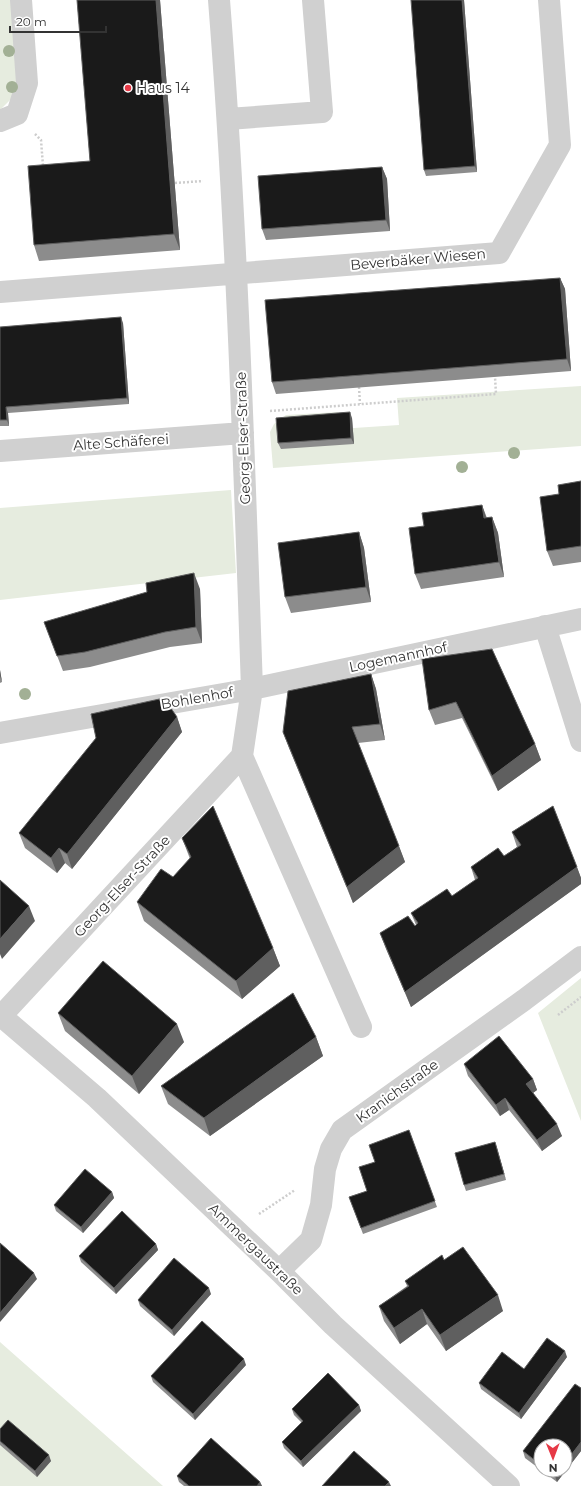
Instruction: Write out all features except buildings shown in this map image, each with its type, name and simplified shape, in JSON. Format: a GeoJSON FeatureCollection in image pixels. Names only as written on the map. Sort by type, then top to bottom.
{"type":"FeatureCollection","features":[{"type":"Feature","properties":{"kind":"street"},"geometry":{"type":"LineString","coordinates":[[8,118],[27,83],[21,0]]}},
{"type":"Feature","properties":{"kind":"street","name":"Georg-Elser-Straße"},"geometry":{"type":"LineString","coordinates":[[1,1015],[242,756],[252,689],[237,273],[219,0]]}},
{"type":"Feature","properties":{"kind":"street"},"geometry":{"type":"LineString","coordinates":[[228,119],[322,112],[313,0]]}},
{"type":"Feature","properties":{"kind":"street","name":"Beverbäker Wiesen"},"geometry":{"type":"LineString","coordinates":[[237,273],[499,253],[560,144],[549,0]]}},
{"type":"Feature","properties":{"kind":"street"},"geometry":{"type":"LineString","coordinates":[[0,292],[237,273]]}},
{"type":"Feature","properties":{"kind":"street","name":"Alte Schäferei"},"geometry":{"type":"LineString","coordinates":[[0,452],[242,423]]}},
{"type":"Feature","properties":{"kind":"street","name":"Logemannhof"},"geometry":{"type":"LineString","coordinates":[[252,689],[581,619]]}},
{"type":"Feature","properties":{"kind":"street"},"geometry":{"type":"LineString","coordinates":[[545,626],[581,741]]}},
{"type":"Feature","properties":{"kind":"street","name":"Bohlenhof"},"geometry":{"type":"LineString","coordinates":[[0,733],[252,689]]}},
{"type":"Feature","properties":{"kind":"street"},"geometry":{"type":"LineString","coordinates":[[242,756],[362,1027]]}},
{"type":"Feature","properties":{"kind":"street","name":"Kranichstraße"},"geometry":{"type":"LineString","coordinates":[[279,1271],[311,1240],[321,1205],[325,1169],[331,1149],[342,1130],[524,1000],[581,957]]}},
{"type":"Feature","properties":{"kind":"street","name":"Ammergaustraße"},"geometry":{"type":"LineString","coordinates":[[1,1015],[97,1098],[279,1271],[333,1325],[509,1486]]}},
{"type":"Feature","properties":{"kind":"path"},"geometry":{"type":"LineString","coordinates":[[8,118],[41,140],[44,173]]}},
{"type":"Feature","properties":{"kind":"path"},"geometry":{"type":"LineString","coordinates":[[242,423],[360,404],[496,394],[495,377]]}},
{"type":"Feature","properties":{"kind":"path"},"geometry":{"type":"LineString","coordinates":[[359,387],[360,404]]}},
{"type":"Feature","properties":{"kind":"path"},"geometry":{"type":"LineString","coordinates":[[558,1015],[581,997]]}},
{"type":"Feature","properties":{"kind":"path"},"geometry":{"type":"LineString","coordinates":[[236,1230],[325,1169]]}},
{"type":"Feature","properties":{"kind":"shaded area"},"geometry":{"type":"Polygon","coordinates":[[[0,0],[11,0],[17,73],[16,87],[11,99],[0,110],[0,0]]]}},
{"type":"Feature","properties":{"kind":"shaded area"},"geometry":{"type":"Polygon","coordinates":[[[581,386],[581,446],[273,468],[270,432],[274,424],[286,415],[338,412],[339,429],[399,425],[397,398],[581,386]]]}},
{"type":"Feature","properties":{"kind":"shaded area"},"geometry":{"type":"Polygon","coordinates":[[[231,490],[236,573],[0,600],[0,508],[231,490]]]}},
{"type":"Feature","properties":{"kind":"shaded area"},"geometry":{"type":"Polygon","coordinates":[[[581,978],[581,1121],[538,1013],[581,978]]]}},
{"type":"Feature","properties":{"kind":"shaded area"},"geometry":{"type":"Polygon","coordinates":[[[0,1342],[163,1486],[0,1486],[0,1342]]]}},
{"type":"Feature","properties":{"kind":"place","name":"Haus 14"},"geometry":{"type":"Point","coordinates":[128,88]}}]}
